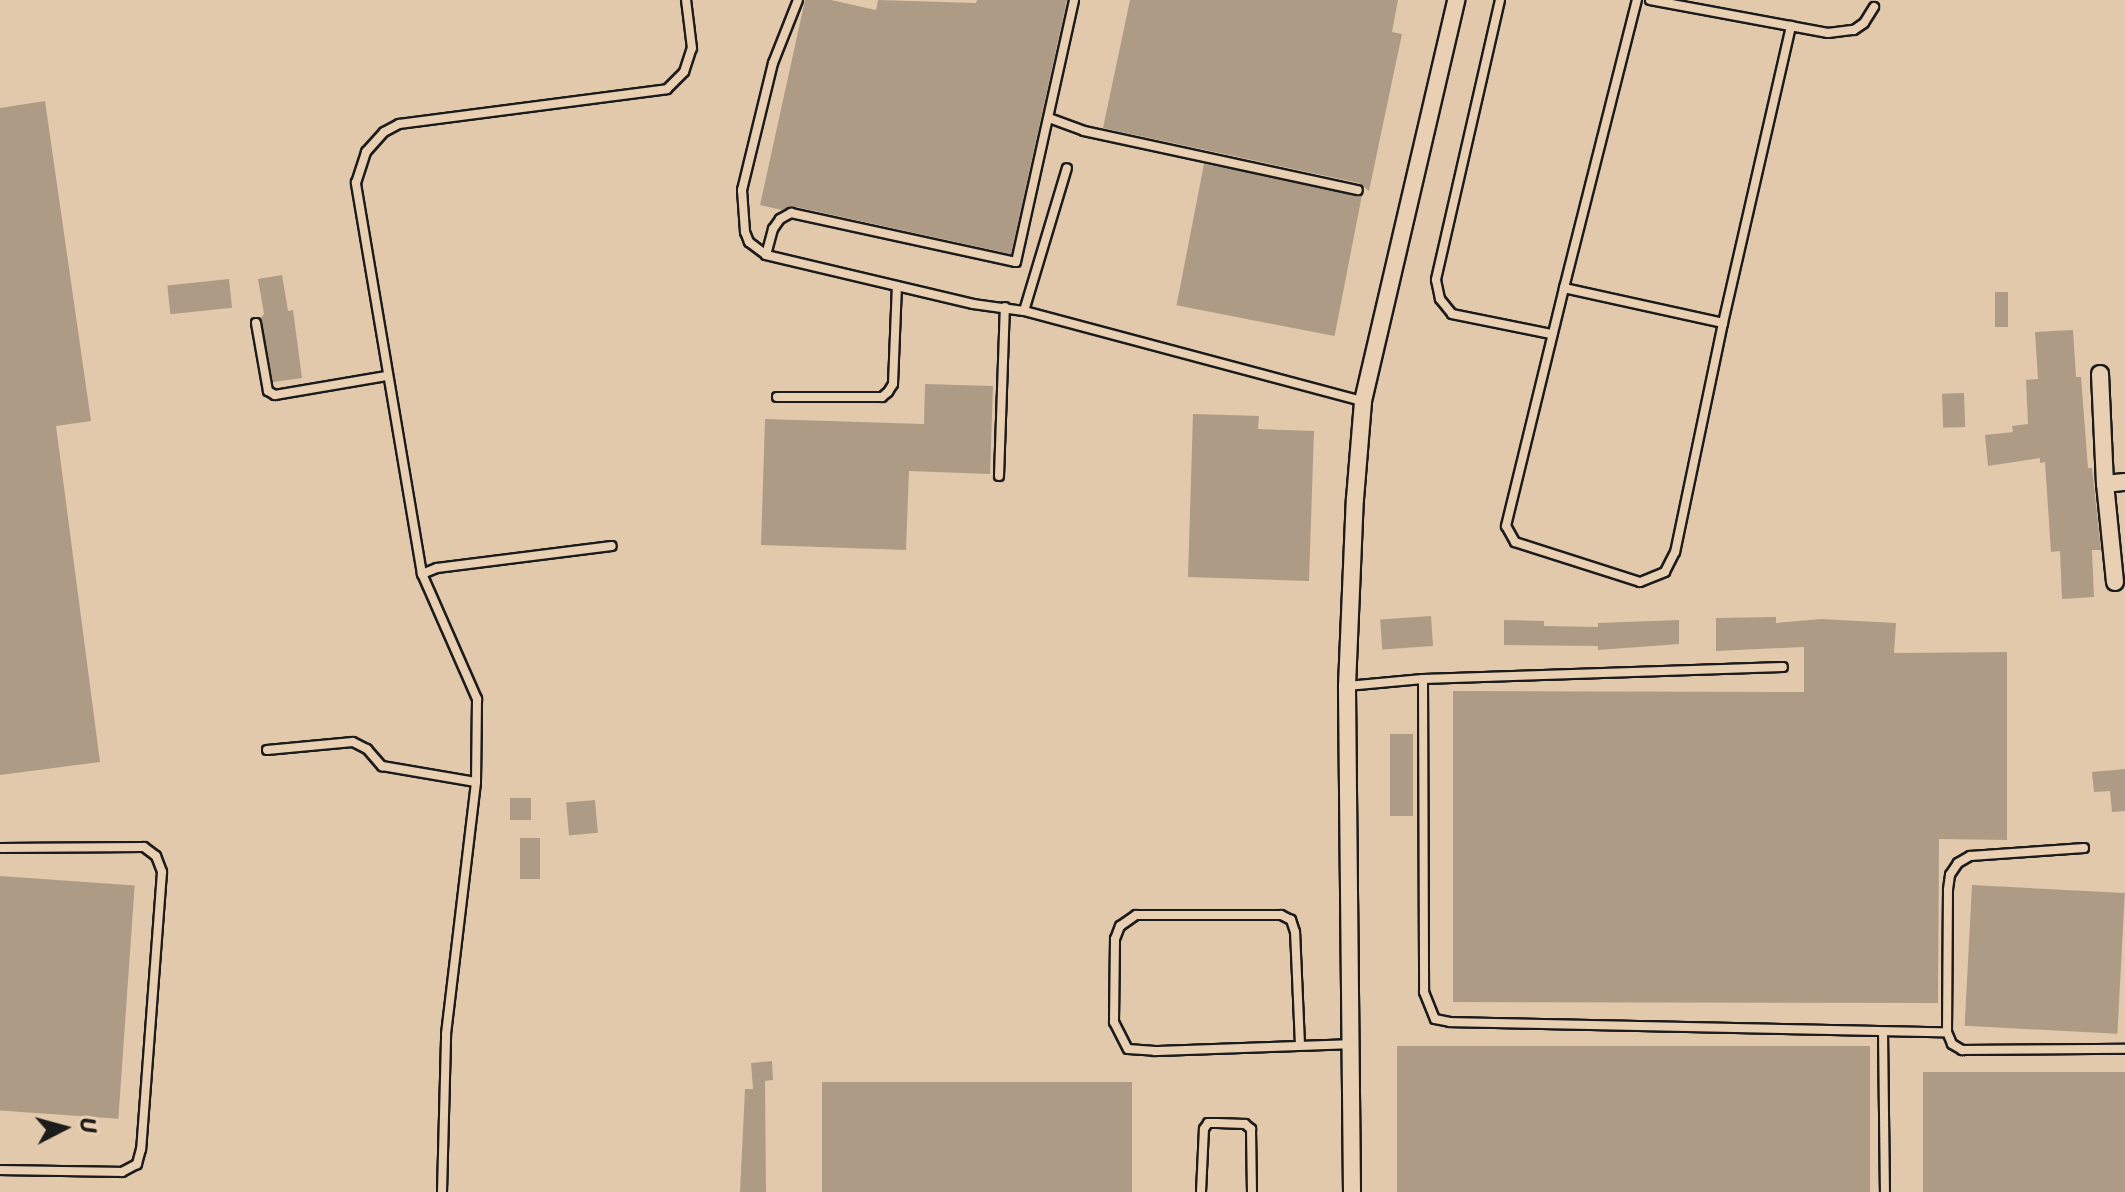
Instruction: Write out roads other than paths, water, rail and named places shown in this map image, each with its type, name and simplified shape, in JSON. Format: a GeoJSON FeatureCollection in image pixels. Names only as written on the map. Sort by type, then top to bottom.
{"type":"FeatureCollection","features":[{"type":"Feature","properties":{"kind":"street"},"geometry":{"type":"LineString","coordinates":[[1352,1192],[1347,686],[1355,499],[1363,401],[1456,0]]}},
{"type":"Feature","properties":{"kind":"street"},"geometry":{"type":"LineString","coordinates":[[2100,374],[2105,484],[2119,561],[2115,582]]}},
{"type":"Feature","properties":{"kind":"street"},"geometry":{"type":"LineString","coordinates":[[2105,484],[2125,482]]}},
{"type":"Feature","properties":{"kind":"lane"},"geometry":{"type":"LineString","coordinates":[[442,1192],[446,1034],[476,782],[477,699],[422,574],[386,376],[356,183],[366,152],[384,132],[399,124],[667,89],[684,72],[692,48],[686,0]]}},
{"type":"Feature","properties":{"kind":"lane"},"geometry":{"type":"LineString","coordinates":[[798,0],[773,63],[742,190],[745,232],[749,242],[766,255],[973,304],[1024,311],[1363,401]]}},
{"type":"Feature","properties":{"kind":"lane"},"geometry":{"type":"LineString","coordinates":[[766,255],[773,229],[780,219],[791,213],[1015,263],[1074,0]]}},
{"type":"Feature","properties":{"kind":"lane"},"geometry":{"type":"LineString","coordinates":[[1500,0],[1436,280],[1440,299],[1452,314],[1551,334]]}},
{"type":"Feature","properties":{"kind":"lane"},"geometry":{"type":"LineString","coordinates":[[1637,0],[1551,334],[1506,526],[1515,542],[1640,582],[1665,572],[1675,552],[1723,323],[1791,26]]}},
{"type":"Feature","properties":{"kind":"lane"},"geometry":{"type":"LineString","coordinates":[[1650,0],[1828,33],[1854,30],[1864,23],[1874,7]]}},
{"type":"Feature","properties":{"kind":"lane"},"geometry":{"type":"LineString","coordinates":[[1049,118],[1084,131],[1358,190]]}},
{"type":"Feature","properties":{"kind":"lane"},"geometry":{"type":"LineString","coordinates":[[1024,311],[1067,168]]}},
{"type":"Feature","properties":{"kind":"lane"},"geometry":{"type":"LineString","coordinates":[[777,397],[882,397],[888,392],[893,384],[897,286]]}},
{"type":"Feature","properties":{"kind":"lane"},"geometry":{"type":"LineString","coordinates":[[1564,288],[1723,323]]}},
{"type":"Feature","properties":{"kind":"lane"},"geometry":{"type":"LineString","coordinates":[[999,476],[1005,307]]}},
{"type":"Feature","properties":{"kind":"lane"},"geometry":{"type":"LineString","coordinates":[[256,323],[268,391],[275,395],[386,376]]}},
{"type":"Feature","properties":{"kind":"lane"},"geometry":{"type":"LineString","coordinates":[[422,574],[437,568],[612,546]]}},
{"type":"Feature","properties":{"kind":"lane"},"geometry":{"type":"LineString","coordinates":[[1347,686],[1423,679],[1783,667]]}},
{"type":"Feature","properties":{"kind":"lane"},"geometry":{"type":"LineString","coordinates":[[1423,679],[1424,992],[1435,1019],[1450,1022],[1947,1032]]}},
{"type":"Feature","properties":{"kind":"lane"},"geometry":{"type":"LineString","coordinates":[[267,750],[353,742],[367,749],[382,766],[476,782]]}},
{"type":"Feature","properties":{"kind":"lane"},"geometry":{"type":"LineString","coordinates":[[0,848],[144,847],[156,856],[162,872],[141,1149],[137,1164],[122,1172],[0,1170]]}},
{"type":"Feature","properties":{"kind":"lane"},"geometry":{"type":"LineString","coordinates":[[2084,848],[1970,856],[1958,863],[1950,875],[1948,890],[1947,1032],[1952,1044],[1962,1050],[2125,1049]]}},
{"type":"Feature","properties":{"kind":"lane"},"geometry":{"type":"LineString","coordinates":[[1300,1045],[1295,932],[1291,920],[1281,915],[1136,915],[1120,926],[1115,939],[1114,1022],[1128,1049],[1351,1044]]}},
{"type":"Feature","properties":{"kind":"lane"},"geometry":{"type":"LineString","coordinates":[[1883,1032],[1885,1192]]}},
{"type":"Feature","properties":{"kind":"lane"},"geometry":{"type":"LineString","coordinates":[[1201,1192],[1204,1129],[1208,1123],[1245,1124],[1251,1129],[1252,1192]]}}]}
